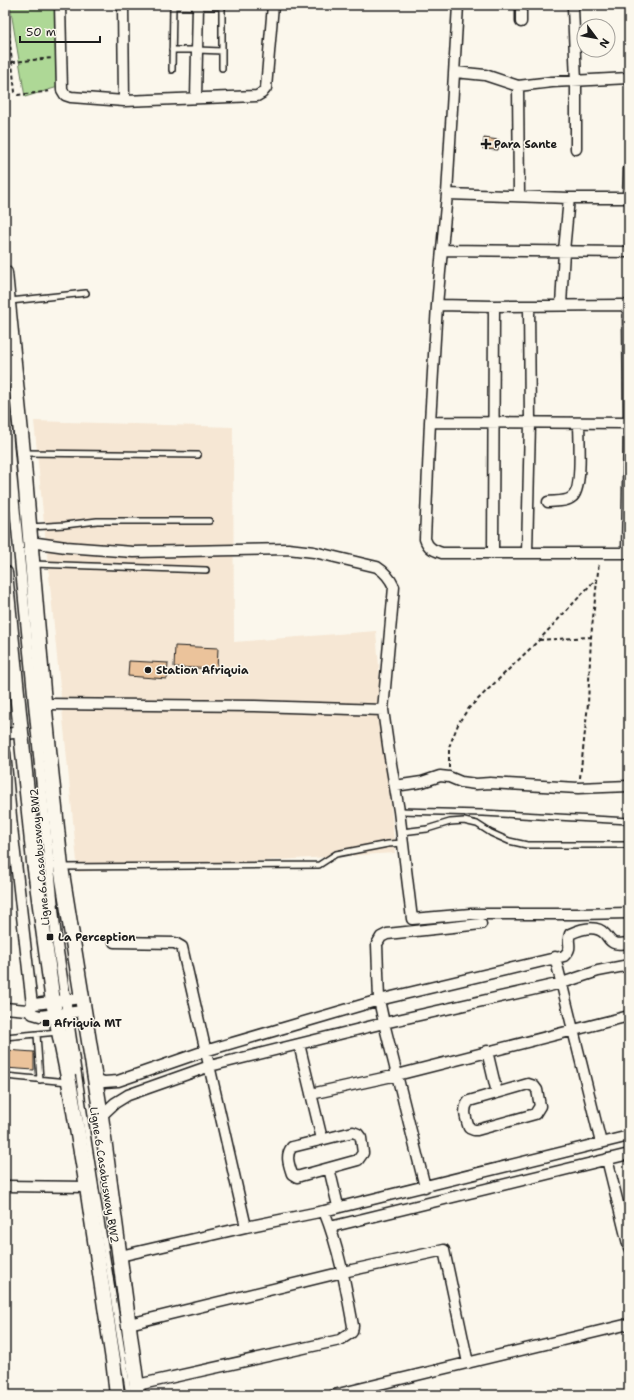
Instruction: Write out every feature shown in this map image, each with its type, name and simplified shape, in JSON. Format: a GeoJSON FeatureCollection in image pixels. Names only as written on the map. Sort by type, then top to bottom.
{"type":"FeatureCollection","features":[{"type":"Feature","properties":{"kind":"main road"},"geometry":{"type":"LineString","coordinates":[[5,273],[23,453],[44,704],[61,867],[101,1116],[129,1324],[135,1392]]}},
{"type":"Feature","properties":{"kind":"main road"},"geometry":{"type":"LineString","coordinates":[[5,573],[34,862],[62,1007],[59,1032],[87,1187],[117,1395]]}},
{"type":"Feature","properties":{"kind":"street"},"geometry":{"type":"LineString","coordinates":[[60,5],[62,90],[65,95],[71,97],[124,101],[257,96],[262,93],[266,88],[273,5]]}},
{"type":"Feature","properties":{"kind":"street"},"geometry":{"type":"LineString","coordinates":[[123,5],[124,101]]}},
{"type":"Feature","properties":{"kind":"street"},"geometry":{"type":"LineString","coordinates":[[437,305],[623,305],[628,310],[628,553],[442,553],[435,551],[427,545],[425,539],[437,305],[447,194],[458,5]]}},
{"type":"Feature","properties":{"kind":"street"},"geometry":{"type":"LineString","coordinates":[[521,5],[521,22]]}},
{"type":"Feature","properties":{"kind":"street"},"geometry":{"type":"LineString","coordinates":[[196,98],[198,6]]}},
{"type":"Feature","properties":{"kind":"street"},"geometry":{"type":"LineString","coordinates":[[573,6],[576,82],[576,149]]}},
{"type":"Feature","properties":{"kind":"street"},"geometry":{"type":"LineString","coordinates":[[455,72],[485,75],[518,86],[552,82],[576,82],[629,78]]}},
{"type":"Feature","properties":{"kind":"street"},"geometry":{"type":"LineString","coordinates":[[518,86],[519,196]]}},
{"type":"Feature","properties":{"kind":"street"},"geometry":{"type":"LineString","coordinates":[[447,194],[569,198],[629,198],[629,169]]}},
{"type":"Feature","properties":{"kind":"street"},"geometry":{"type":"LineString","coordinates":[[561,305],[569,198]]}},
{"type":"Feature","properties":{"kind":"street"},"geometry":{"type":"LineString","coordinates":[[442,250],[629,252]]}},
{"type":"Feature","properties":{"kind":"street"},"geometry":{"type":"LineString","coordinates":[[493,553],[494,306]]}},
{"type":"Feature","properties":{"kind":"street"},"geometry":{"type":"LineString","coordinates":[[527,553],[530,423],[529,306]]}},
{"type":"Feature","properties":{"kind":"street"},"geometry":{"type":"LineString","coordinates":[[430,422],[629,423]]}},
{"type":"Feature","properties":{"kind":"street"},"geometry":{"type":"LineString","coordinates":[[548,502],[570,499],[576,494],[578,489],[579,423]]}},
{"type":"Feature","properties":{"kind":"street"},"geometry":{"type":"LineString","coordinates":[[30,542],[66,547],[133,552],[303,550],[377,567],[384,571],[394,587],[383,710],[403,838],[412,919],[471,914],[629,913]]}},
{"type":"Feature","properties":{"kind":"street"},"geometry":{"type":"LineString","coordinates":[[44,704],[255,706],[383,710]]}},
{"type":"Feature","properties":{"kind":"street"},"geometry":{"type":"LineString","coordinates":[[5,734],[22,732]]}},
{"type":"Feature","properties":{"kind":"street"},"geometry":{"type":"LineString","coordinates":[[5,753],[8,827],[29,1008]]}},
{"type":"Feature","properties":{"kind":"street"},"geometry":{"type":"LineString","coordinates":[[395,786],[422,782],[440,776],[449,777],[461,782],[476,784],[578,788],[629,786]]}},
{"type":"Feature","properties":{"kind":"street"},"geometry":{"type":"LineString","coordinates":[[425,1187],[384,1023],[380,1000],[377,949],[378,940],[387,934],[480,924]]}},
{"type":"Feature","properties":{"kind":"street"},"geometry":{"type":"LineString","coordinates":[[95,1079],[109,1082],[123,1079],[205,1051],[380,1000],[564,956],[570,948],[568,937],[570,934],[588,928],[599,929],[604,932],[611,942],[615,944],[629,943]]}},
{"type":"Feature","properties":{"kind":"street"},"geometry":{"type":"LineString","coordinates":[[114,942],[175,943],[182,947],[246,1227]]}},
{"type":"Feature","properties":{"kind":"street"},"geometry":{"type":"LineString","coordinates":[[556,957],[600,1143]]}},
{"type":"Feature","properties":{"kind":"street"},"geometry":{"type":"LineString","coordinates":[[101,1116],[114,1103],[128,1095],[210,1066],[384,1023],[562,982],[598,971],[629,965]]}},
{"type":"Feature","properties":{"kind":"street"},"geometry":{"type":"LineString","coordinates":[[5,1008],[62,1007],[82,1004]]}},
{"type":"Feature","properties":{"kind":"street"},"geometry":{"type":"LineString","coordinates":[[311,1094],[397,1075],[629,1016]]}},
{"type":"Feature","properties":{"kind":"street"},"geometry":{"type":"LineString","coordinates":[[299,1044],[322,1140]]}},
{"type":"Feature","properties":{"kind":"street"},"geometry":{"type":"LineString","coordinates":[[487,1052],[497,1093]]}},
{"type":"Feature","properties":{"kind":"street"},"geometry":{"type":"LineString","coordinates":[[123,1079],[128,1095]]}},
{"type":"Feature","properties":{"kind":"street"},"geometry":{"type":"LineString","coordinates":[[531,1084],[537,1090],[540,1106],[538,1111],[532,1115],[477,1130],[471,1129],[468,1126],[464,1111],[466,1104],[472,1099],[497,1093],[531,1084]]}},
{"type":"Feature","properties":{"kind":"street"},"geometry":{"type":"LineString","coordinates":[[352,1132],[358,1134],[361,1138],[363,1153],[358,1160],[297,1177],[294,1176],[291,1172],[288,1158],[289,1150],[292,1147],[322,1140],[352,1132]]}},
{"type":"Feature","properties":{"kind":"street"},"geometry":{"type":"LineString","coordinates":[[120,1256],[324,1211],[338,1206],[425,1187],[629,1136]]}},
{"type":"Feature","properties":{"kind":"street"},"geometry":{"type":"LineString","coordinates":[[330,1227],[629,1154]]}},
{"type":"Feature","properties":{"kind":"street"},"geometry":{"type":"LineString","coordinates":[[607,1159],[629,1248]]}},
{"type":"Feature","properties":{"kind":"street"},"geometry":{"type":"LineString","coordinates":[[329,1168],[338,1206]]}},
{"type":"Feature","properties":{"kind":"street"},"geometry":{"type":"LineString","coordinates":[[5,1186],[87,1187]]}},
{"type":"Feature","properties":{"kind":"street"},"geometry":{"type":"LineString","coordinates":[[135,1392],[340,1340],[352,1332],[353,1326],[343,1272],[324,1211]]}},
{"type":"Feature","properties":{"kind":"street"},"geometry":{"type":"LineString","coordinates":[[129,1324],[343,1272],[444,1250],[468,1363]]}},
{"type":"Feature","properties":{"kind":"street"},"geometry":{"type":"LineString","coordinates":[[334,1395],[368,1391],[468,1363],[629,1324]]}},
{"type":"Feature","properties":{"kind":"lane"},"geometry":{"type":"LineString","coordinates":[[172,70],[173,6],[222,6],[222,68]]}},
{"type":"Feature","properties":{"kind":"lane"},"geometry":{"type":"LineString","coordinates":[[172,50],[222,51]]}},
{"type":"Feature","properties":{"kind":"lane"},"geometry":{"type":"LineString","coordinates":[[8,302],[86,293]]}},
{"type":"Feature","properties":{"kind":"lane","name":"Ligne 6 Casabusway BW2"},"geometry":{"type":"LineString","coordinates":[[5,385],[58,934],[62,1007],[135,1392]]}},
{"type":"Feature","properties":{"kind":"lane","name":"Ligne 6 Casabusway BW2"},"geometry":{"type":"LineString","coordinates":[[5,430],[62,1007],[124,1395]]}},
{"type":"Feature","properties":{"kind":"lane"},"geometry":{"type":"LineString","coordinates":[[23,453],[198,455]]}},
{"type":"Feature","properties":{"kind":"lane"},"geometry":{"type":"LineString","coordinates":[[28,527],[98,521],[209,521]]}},
{"type":"Feature","properties":{"kind":"lane"},"geometry":{"type":"LineString","coordinates":[[32,564],[206,570]]}},
{"type":"Feature","properties":{"kind":"lane"},"geometry":{"type":"LineString","coordinates":[[399,811],[629,821]]}},
{"type":"Feature","properties":{"kind":"lane"},"geometry":{"type":"LineString","coordinates":[[61,867],[319,866],[336,854],[388,844],[450,822],[464,821],[477,824],[500,838],[517,844],[629,845]]}},
{"type":"Feature","properties":{"kind":"lane"},"geometry":{"type":"LineString","coordinates":[[5,1037],[59,1032]]}},
{"type":"Feature","properties":{"kind":"lane"},"geometry":{"type":"LineString","coordinates":[[37,1034],[40,1080]]}},
{"type":"Feature","properties":{"kind":"lane"},"geometry":{"type":"LineString","coordinates":[[5,1076],[69,1082]]}},
{"type":"Feature","properties":{"kind":"path"},"geometry":{"type":"LineString","coordinates":[[6,5],[16,94],[62,90]]}},
{"type":"Feature","properties":{"kind":"path"},"geometry":{"type":"LineString","coordinates":[[5,64],[61,57]]}},
{"type":"Feature","properties":{"kind":"path"},"geometry":{"type":"LineString","coordinates":[[578,788],[588,704],[591,637],[596,579],[601,553]]}},
{"type":"Feature","properties":{"kind":"path"},"geometry":{"type":"LineString","coordinates":[[449,777],[449,747],[459,722],[473,703],[538,640],[596,579]]}},
{"type":"Feature","properties":{"kind":"path"},"geometry":{"type":"LineString","coordinates":[[538,640],[591,637]]}},
{"type":"Feature","properties":{"kind":"shaded area"},"geometry":{"type":"Polygon","coordinates":[[[34,421],[233,427],[234,642],[376,631],[395,853],[78,872],[34,421]]]}},
{"type":"Feature","properties":{"kind":"green space"},"geometry":{"type":"Polygon","coordinates":[[[10,5],[56,5],[58,87],[25,97],[10,5]]]}},
{"type":"Feature","properties":{"kind":"building"},"geometry":{"type":"Polygon","coordinates":[[[484,138],[499,140],[498,150],[483,149],[484,138]]]}},
{"type":"Feature","properties":{"kind":"building"},"geometry":{"type":"Polygon","coordinates":[[[175,646],[218,648],[217,669],[174,667],[175,646]]]}},
{"type":"Feature","properties":{"kind":"building","name":"Station Afriquia"},"geometry":{"type":"Polygon","coordinates":[[[129,661],[168,663],[167,679],[128,676],[129,661]]]}},
{"type":"Feature","properties":{"kind":"building"},"geometry":{"type":"Polygon","coordinates":[[[5,1050],[34,1052],[34,1070],[5,1068],[5,1050]]]}},
{"type":"Feature","properties":{"kind":"place","name":"Para Sante"},"geometry":{"type":"Point","coordinates":[486,144]}},
{"type":"Feature","properties":{"kind":"place","name":"Station Afriquia"},"geometry":{"type":"Point","coordinates":[148,670]}},
{"type":"Feature","properties":{"kind":"place","name":"La Perception"},"geometry":{"type":"Point","coordinates":[50,937]}},
{"type":"Feature","properties":{"kind":"place","name":"Afriquia MT"},"geometry":{"type":"Point","coordinates":[46,1023]}}]}
